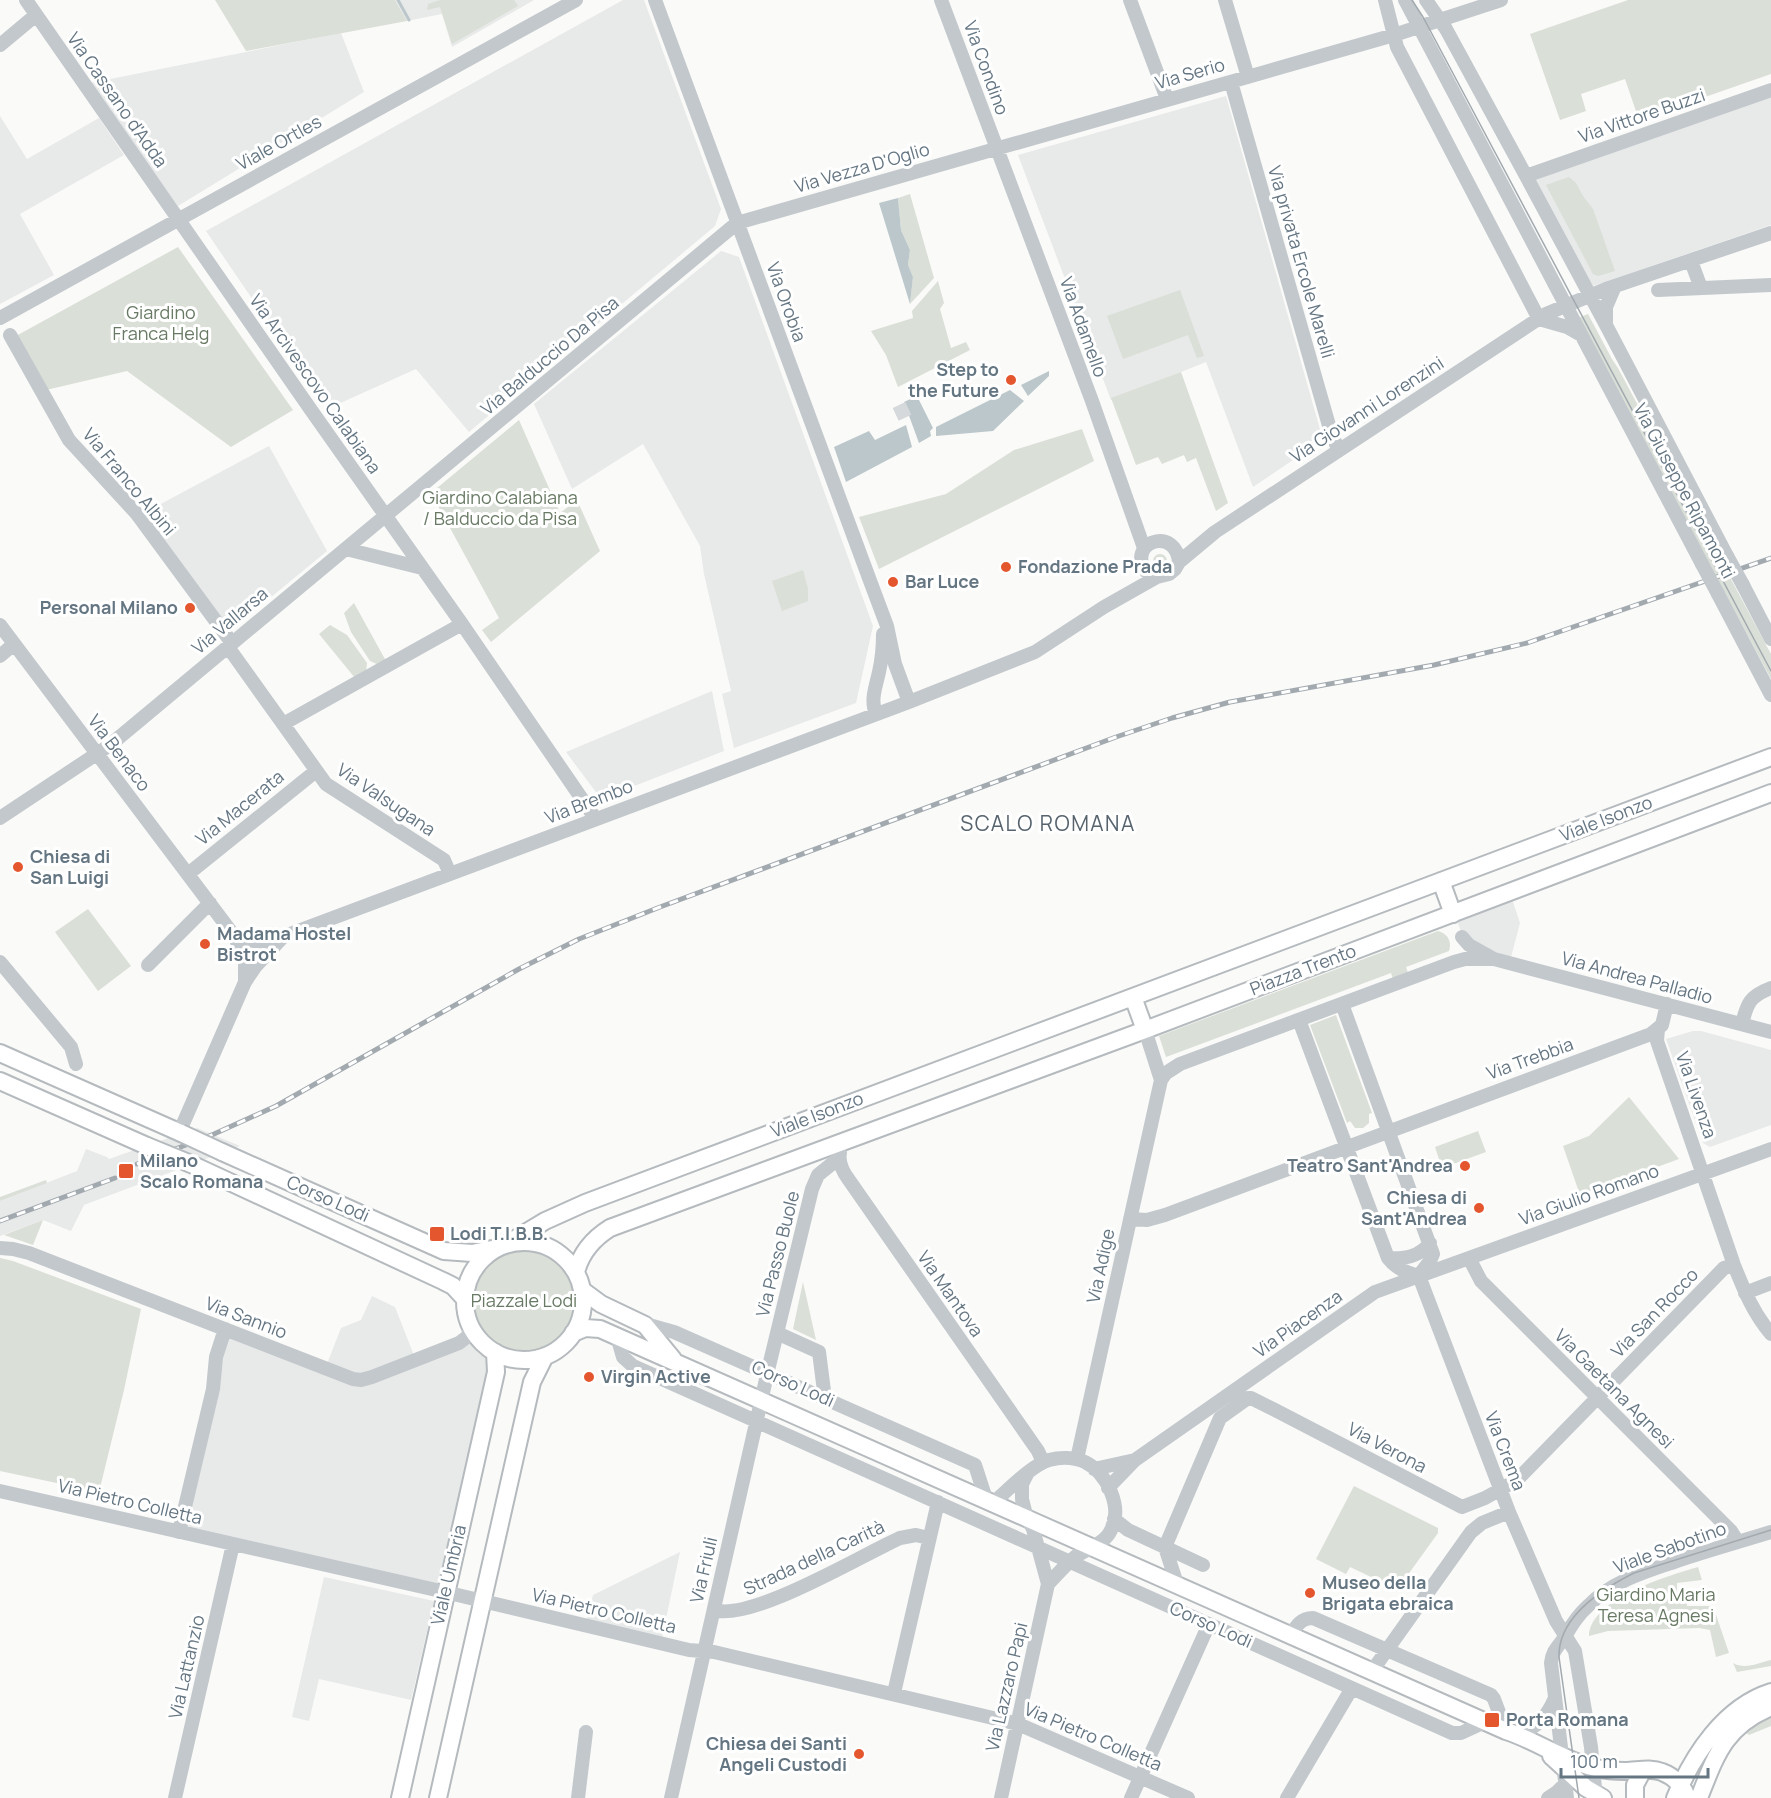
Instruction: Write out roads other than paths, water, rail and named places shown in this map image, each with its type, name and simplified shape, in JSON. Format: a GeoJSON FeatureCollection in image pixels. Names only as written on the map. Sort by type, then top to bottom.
{"type":"FeatureCollection","features":[{"type":"Feature","properties":{"kind":"main road","name":"Viale Isonzo"},"geometry":{"type":"LineString","coordinates":[[1441,881],[1771,757]]}},
{"type":"Feature","properties":{"kind":"main road","name":"Viale Isonzo"},"geometry":{"type":"LineString","coordinates":[[1453,914],[1771,793]]}},
{"type":"Feature","properties":{"kind":"main road"},"geometry":{"type":"LineString","coordinates":[[1441,881],[1453,914]]}},
{"type":"Feature","properties":{"kind":"main road","name":"Piazza Trento"},"geometry":{"type":"LineString","coordinates":[[1133,997],[1441,881]]}},
{"type":"Feature","properties":{"kind":"main road","name":"Piazza Trento"},"geometry":{"type":"LineString","coordinates":[[1148,1038],[1453,914]]}},
{"type":"Feature","properties":{"kind":"main road","name":"Viale Isonzo"},"geometry":{"type":"LineString","coordinates":[[501,1246],[545,1221],[585,1203],[1133,997]]}},
{"type":"Feature","properties":{"kind":"main road"},"geometry":{"type":"LineString","coordinates":[[1133,997],[1148,1038]]}},
{"type":"Feature","properties":{"kind":"main road","name":"Viale Isonzo"},"geometry":{"type":"LineString","coordinates":[[576,1272],[579,1261],[588,1248],[600,1234],[610,1228],[841,1150],[1148,1038]]}},
{"type":"Feature","properties":{"kind":"main road","name":"Corso Lodi"},"geometry":{"type":"LineString","coordinates":[[0,1053],[444,1251],[476,1252],[501,1246]]}},
{"type":"Feature","properties":{"kind":"main road","name":"Corso Lodi"},"geometry":{"type":"LineString","coordinates":[[0,1081],[191,1164],[438,1278],[453,1286],[464,1298]]}},
{"type":"Feature","properties":{"kind":"main road"},"geometry":{"type":"LineString","coordinates":[[530,1242],[547,1246],[565,1257],[576,1272],[582,1290],[582,1312],[573,1333],[561,1347],[537,1358],[511,1359],[495,1353],[479,1340],[471,1328],[465,1310],[464,1298],[467,1283],[475,1267],[483,1258],[501,1246],[530,1242]]}},
{"type":"Feature","properties":{"kind":"main road","name":"Corso Lodi"},"geometry":{"type":"LineString","coordinates":[[582,1290],[601,1304],[642,1323],[675,1362]]}},
{"type":"Feature","properties":{"kind":"main road","name":"Corso Lodi"},"geometry":{"type":"LineString","coordinates":[[573,1333],[585,1328],[596,1327],[1511,1732],[1546,1753],[1598,1797]]}},
{"type":"Feature","properties":{"kind":"main road","name":"Viale Umbria"},"geometry":{"type":"LineString","coordinates":[[400,1798],[496,1372],[495,1353]]}},
{"type":"Feature","properties":{"kind":"main road"},"geometry":{"type":"LineString","coordinates":[[438,1798],[537,1358]]}},
{"type":"Feature","properties":{"kind":"main road"},"geometry":{"type":"LineString","coordinates":[[1564,1769],[1655,1770],[1662,1772],[1681,1794],[1699,1752],[1718,1729],[1734,1712],[1756,1698],[1771,1692]]}},
{"type":"Feature","properties":{"kind":"main road"},"geometry":{"type":"LineString","coordinates":[[1699,1798],[1725,1740],[1745,1721],[1771,1707]]}},
{"type":"Feature","properties":{"kind":"main road"},"geometry":{"type":"LineString","coordinates":[[1662,1772],[1699,1752]]}},
{"type":"Feature","properties":{"kind":"main road"},"geometry":{"type":"LineString","coordinates":[[1635,1798],[1635,1785],[1643,1770]]}},
{"type":"Feature","properties":{"kind":"street","name":"Via Cassano d'Adda"},"geometry":{"type":"LineString","coordinates":[[26,0],[179,220]]}},
{"type":"Feature","properties":{"kind":"street","name":"Viale Ortles"},"geometry":{"type":"LineString","coordinates":[[0,318],[576,0]]}},
{"type":"Feature","properties":{"kind":"street","name":"Via Orobia"},"geometry":{"type":"LineString","coordinates":[[655,0],[883,617],[909,702]]}},
{"type":"Feature","properties":{"kind":"street","name":"Via Condino"},"geometry":{"type":"LineString","coordinates":[[941,0],[997,149]]}},
{"type":"Feature","properties":{"kind":"street"},"geometry":{"type":"LineString","coordinates":[[1130,0],[1167,99]]}},
{"type":"Feature","properties":{"kind":"street"},"geometry":{"type":"LineString","coordinates":[[1225,0],[1248,77]]}},
{"type":"Feature","properties":{"kind":"street"},"geometry":{"type":"LineString","coordinates":[[1385,0],[1397,47],[1478,198],[1539,319],[1567,327],[1582,336]]}},
{"type":"Feature","properties":{"kind":"street","name":"Via Giuseppe Ripamonti"},"geometry":{"type":"LineString","coordinates":[[1405,0],[1771,695]]}},
{"type":"Feature","properties":{"kind":"street","name":"Via Giuseppe Ripamonti"},"geometry":{"type":"LineString","coordinates":[[1426,0],[1440,20],[1526,176],[1771,639]]}},
{"type":"Feature","properties":{"kind":"street"},"geometry":{"type":"LineString","coordinates":[[1394,35],[1501,0]]}},
{"type":"Feature","properties":{"kind":"street"},"geometry":{"type":"LineString","coordinates":[[0,45],[36,15]]}},
{"type":"Feature","properties":{"kind":"street","name":"Via Serio"},"geometry":{"type":"LineString","coordinates":[[997,149],[1394,35]]}},
{"type":"Feature","properties":{"kind":"street","name":"Via privata Ercole Marelli"},"geometry":{"type":"LineString","coordinates":[[1231,82],[1332,436],[1339,450]]}},
{"type":"Feature","properties":{"kind":"street","name":"Via Vittore Buzzi"},"geometry":{"type":"LineString","coordinates":[[1526,176],[1771,90]]}},
{"type":"Feature","properties":{"kind":"street","name":"Via Vezza D'Oglio"},"geometry":{"type":"LineString","coordinates":[[737,223],[997,149]]}},
{"type":"Feature","properties":{"kind":"street","name":"Via Adamello"},"geometry":{"type":"LineString","coordinates":[[997,149],[1135,519],[1149,545]]}},
{"type":"Feature","properties":{"kind":"street","name":"Via Arcivescovo Calabiana"},"geometry":{"type":"LineString","coordinates":[[179,220],[595,818]]}},
{"type":"Feature","properties":{"kind":"street","name":"Via Balduccio Da Pisa"},"geometry":{"type":"LineString","coordinates":[[386,516],[737,223]]}},
{"type":"Feature","properties":{"kind":"street"},"geometry":{"type":"LineString","coordinates":[[1566,305],[1771,233]]}},
{"type":"Feature","properties":{"kind":"street"},"geometry":{"type":"LineString","coordinates":[[1691,261],[1701,288]]}},
{"type":"Feature","properties":{"kind":"street"},"geometry":{"type":"LineString","coordinates":[[1658,290],[1771,285]]}},
{"type":"Feature","properties":{"kind":"street"},"geometry":{"type":"LineString","coordinates":[[1606,325],[1606,307],[1615,286]]}},
{"type":"Feature","properties":{"kind":"street","name":"Via Giovanni Lorenzini"},"geometry":{"type":"LineString","coordinates":[[909,702],[1035,652],[1104,607],[1157,577],[1171,573],[1176,568],[1177,555],[1191,544],[1215,532],[1539,319],[1566,305]]}},
{"type":"Feature","properties":{"kind":"street","name":"Via Franco Albini"},"geometry":{"type":"LineString","coordinates":[[10,335],[69,440],[137,514],[230,645]]}},
{"type":"Feature","properties":{"kind":"street","name":"Via Vallarsa"},"geometry":{"type":"LineString","coordinates":[[0,818],[98,754],[386,516]]}},
{"type":"Feature","properties":{"kind":"street"},"geometry":{"type":"LineString","coordinates":[[1157,577],[1144,569],[1141,558],[1149,545],[1166,542],[1177,555]]}},
{"type":"Feature","properties":{"kind":"street"},"geometry":{"type":"LineString","coordinates":[[346,549],[422,568]]}},
{"type":"Feature","properties":{"kind":"street","name":"Via Giovanni Lorenzini"},"geometry":{"type":"LineString","coordinates":[[1104,607],[1132,584],[1144,569]]}},
{"type":"Feature","properties":{"kind":"street"},"geometry":{"type":"LineString","coordinates":[[876,714],[873,708],[883,644],[883,617]]}},
{"type":"Feature","properties":{"kind":"street"},"geometry":{"type":"LineString","coordinates":[[283,724],[462,624]]}},
{"type":"Feature","properties":{"kind":"street","name":"Via Benaco"},"geometry":{"type":"LineString","coordinates":[[0,625],[235,937],[245,962],[245,982]]}},
{"type":"Feature","properties":{"kind":"street"},"geometry":{"type":"LineString","coordinates":[[0,656],[14,645]]}},
{"type":"Feature","properties":{"kind":"street","name":"Via Valsugana"},"geometry":{"type":"LineString","coordinates":[[230,645],[327,784],[444,860],[450,874]]}},
{"type":"Feature","properties":{"kind":"street"},"geometry":{"type":"LineString","coordinates":[[880,671],[888,669],[899,675]]}},
{"type":"Feature","properties":{"kind":"street","name":"Via Brembo"},"geometry":{"type":"LineString","coordinates":[[235,937],[258,942],[282,937],[909,702]]}},
{"type":"Feature","properties":{"kind":"street","name":"Via Macerata"},"geometry":{"type":"LineString","coordinates":[[188,874],[316,771]]}},
{"type":"Feature","properties":{"kind":"street"},"geometry":{"type":"LineString","coordinates":[[148,965],[210,903]]}},
{"type":"Feature","properties":{"kind":"street"},"geometry":{"type":"LineString","coordinates":[[1453,914],[1462,937],[1469,945],[1494,959]]}},
{"type":"Feature","properties":{"kind":"street","name":"Via Brembo"},"geometry":{"type":"LineString","coordinates":[[180,1133],[245,982],[255,967],[282,937]]}},
{"type":"Feature","properties":{"kind":"street"},"geometry":{"type":"LineString","coordinates":[[1454,962],[1462,948],[1462,937]]}},
{"type":"Feature","properties":{"kind":"street"},"geometry":{"type":"LineString","coordinates":[[1161,1080],[1166,1073],[1180,1064],[1454,962],[1465,959],[1494,959]]}},
{"type":"Feature","properties":{"kind":"street","name":"Via Andrea Palladio"},"geometry":{"type":"LineString","coordinates":[[1494,959],[1771,1032]]}},
{"type":"Feature","properties":{"kind":"street"},"geometry":{"type":"LineString","coordinates":[[0,962],[71,1047],[76,1064]]}},
{"type":"Feature","properties":{"kind":"street"},"geometry":{"type":"LineString","coordinates":[[1742,1024],[1750,1001],[1757,994],[1771,988]]}},
{"type":"Feature","properties":{"kind":"street"},"geometry":{"type":"LineString","coordinates":[[1299,1020],[1388,1258],[1402,1271],[1419,1276],[1431,1261],[1433,1254],[1430,1243],[1342,1004]]}},
{"type":"Feature","properties":{"kind":"street"},"geometry":{"type":"LineString","coordinates":[[1658,1029],[1663,1021],[1667,1004]]}},
{"type":"Feature","properties":{"kind":"street","name":"Via Trebbia"},"geometry":{"type":"LineString","coordinates":[[1388,1131],[1645,1036],[1658,1029]]}},
{"type":"Feature","properties":{"kind":"street","name":"Via Livenza"},"geometry":{"type":"LineString","coordinates":[[1658,1029],[1657,1041],[1744,1293],[1758,1318],[1771,1334]]}},
{"type":"Feature","properties":{"kind":"street"},"geometry":{"type":"LineString","coordinates":[[1148,1038],[1165,1061],[1180,1064]]}},
{"type":"Feature","properties":{"kind":"street"},"geometry":{"type":"LineString","coordinates":[[1148,1038],[1161,1080]]}},
{"type":"Feature","properties":{"kind":"street","name":"Via Adige"},"geometry":{"type":"LineString","coordinates":[[1077,1459],[1161,1080]]}},
{"type":"Feature","properties":{"kind":"street"},"geometry":{"type":"LineString","coordinates":[[1130,1219],[1147,1220],[1165,1215],[1388,1131]]}},
{"type":"Feature","properties":{"kind":"street","name":"Via Giulio Romano"},"geometry":{"type":"LineString","coordinates":[[1419,1276],[1771,1149]]}},
{"type":"Feature","properties":{"kind":"street","name":"Via Passo Buole"},"geometry":{"type":"LineString","coordinates":[[757,1421],[814,1182],[841,1150]]}},
{"type":"Feature","properties":{"kind":"street","name":"Via Mantova"},"geometry":{"type":"LineString","coordinates":[[841,1150],[842,1169],[849,1180],[1038,1451],[1043,1462]]}},
{"type":"Feature","properties":{"kind":"street"},"geometry":{"type":"LineString","coordinates":[[1388,1258],[1412,1257],[1430,1243]]}},
{"type":"Feature","properties":{"kind":"street","name":"Via Sannio"},"geometry":{"type":"LineString","coordinates":[[0,1248],[29,1253],[357,1380],[372,1377],[459,1343],[467,1337],[471,1328]]}},
{"type":"Feature","properties":{"kind":"street","name":"Via Gaetana Agnesi"},"geometry":{"type":"LineString","coordinates":[[1469,1258],[1481,1281],[1731,1531],[1738,1542]]}},
{"type":"Feature","properties":{"kind":"street","name":"Via San Rocco"},"geometry":{"type":"LineString","coordinates":[[1500,1490],[1517,1480],[1724,1268],[1734,1265]]}},
{"type":"Feature","properties":{"kind":"street","name":"Via Piacenza"},"geometry":{"type":"LineString","coordinates":[[1108,1488],[1135,1460],[1375,1292],[1419,1276]]}},
{"type":"Feature","properties":{"kind":"street","name":"Via Crema"},"geometry":{"type":"LineString","coordinates":[[1419,1276],[1500,1490],[1552,1613],[1565,1637]]}},
{"type":"Feature","properties":{"kind":"street"},"geometry":{"type":"LineString","coordinates":[[1744,1293],[1771,1283]]}},
{"type":"Feature","properties":{"kind":"street","name":"Corso Lodi"},"geometry":{"type":"LineString","coordinates":[[642,1323],[674,1332],[975,1465],[990,1500]]}},
{"type":"Feature","properties":{"kind":"street"},"geometry":{"type":"LineString","coordinates":[[179,1532],[213,1389],[220,1342],[225,1329]]}},
{"type":"Feature","properties":{"kind":"street","name":"Via Passo Buole"},"geometry":{"type":"LineString","coordinates":[[777,1333],[819,1352],[824,1391],[822,1397]]}},
{"type":"Feature","properties":{"kind":"street","name":"Corso Lodi"},"geometry":{"type":"LineString","coordinates":[[617,1336],[623,1357],[630,1364],[1455,1734],[1485,1722]]}},
{"type":"Feature","properties":{"kind":"street","name":"Via Verona"},"geometry":{"type":"LineString","coordinates":[[1216,1430],[1220,1418],[1248,1398],[1462,1507]]}},
{"type":"Feature","properties":{"kind":"street"},"geometry":{"type":"LineString","coordinates":[[1165,1547],[1216,1430],[1204,1412]]}},
{"type":"Feature","properties":{"kind":"street","name":"Via Friuli"},"geometry":{"type":"LineString","coordinates":[[671,1798],[757,1421]]}},
{"type":"Feature","properties":{"kind":"street"},"geometry":{"type":"LineString","coordinates":[[990,1500],[1043,1462],[1055,1459],[1077,1459],[1094,1469],[1108,1488],[1114,1502],[1114,1519],[1109,1534],[1070,1562],[1048,1584]]}},
{"type":"Feature","properties":{"kind":"street","name":"Via Piacenza"},"geometry":{"type":"LineString","coordinates":[[1094,1469],[1135,1460]]}},
{"type":"Feature","properties":{"kind":"street"},"geometry":{"type":"LineString","coordinates":[[1027,1474],[1022,1484],[1021,1494],[1028,1517]]}},
{"type":"Feature","properties":{"kind":"street"},"geometry":{"type":"LineString","coordinates":[[1471,1532],[1462,1507],[1500,1490]]}},
{"type":"Feature","properties":{"kind":"street","name":"Via Pietro Colletta"},"geometry":{"type":"LineString","coordinates":[[0,1491],[483,1600],[689,1650],[714,1652],[894,1693],[1018,1724],[1188,1798]]}},
{"type":"Feature","properties":{"kind":"street"},"geometry":{"type":"LineString","coordinates":[[894,1693],[938,1502]]}},
{"type":"Feature","properties":{"kind":"street"},"geometry":{"type":"LineString","coordinates":[[1372,1671],[1471,1532],[1482,1523],[1509,1512]]}},
{"type":"Feature","properties":{"kind":"street","name":"Via Lazzaro Papi"},"geometry":{"type":"LineString","coordinates":[[1000,1798],[1048,1584],[1028,1517]]}},
{"type":"Feature","properties":{"kind":"street"},"geometry":{"type":"LineString","coordinates":[[1114,1519],[1128,1530],[1203,1565]]}},
{"type":"Feature","properties":{"kind":"street","name":"Viale Sabotino"},"geometry":{"type":"LineString","coordinates":[[1567,1798],[1551,1658],[1574,1621],[1588,1606],[1614,1586],[1642,1573],[1771,1532]]}},
{"type":"Feature","properties":{"kind":"street","name":"Strada della Carità"},"geometry":{"type":"LineString","coordinates":[[714,1610],[726,1612],[740,1610],[780,1596],[900,1538],[916,1535],[928,1538]]}},
{"type":"Feature","properties":{"kind":"street","name":"Via Lattanzio"},"geometry":{"type":"LineString","coordinates":[[175,1798],[233,1544]]}},
{"type":"Feature","properties":{"kind":"street","name":"Corso Lodi"},"geometry":{"type":"LineString","coordinates":[[1165,1547],[1177,1584]]}},
{"type":"Feature","properties":{"kind":"street"},"geometry":{"type":"LineString","coordinates":[[1291,1635],[1297,1625],[1307,1618],[1313,1618],[1387,1649],[1491,1695],[1511,1732],[1530,1730],[1549,1711],[1555,1698]]}},
{"type":"Feature","properties":{"kind":"street"},"geometry":{"type":"LineString","coordinates":[[1131,1798],[1209,1624]]}},
{"type":"Feature","properties":{"kind":"street"},"geometry":{"type":"LineString","coordinates":[[1565,1637],[1575,1651],[1578,1662],[1598,1797]]}},
{"type":"Feature","properties":{"kind":"street"},"geometry":{"type":"LineString","coordinates":[[1287,1798],[1352,1688]]}},
{"type":"Feature","properties":{"kind":"street"},"geometry":{"type":"LineString","coordinates":[[578,1798],[586,1732]]}},
{"type":"Feature","properties":{"kind":"street"},"geometry":{"type":"LineString","coordinates":[[1548,1798],[1557,1792],[1564,1769]]}},
{"type":"Feature","properties":{"kind":"waterway"},"geometry":{"type":"LineString","coordinates":[[398,0],[409,20]]}},
{"type":"Feature","properties":{"kind":"tunnel"},"geometry":{"type":"LineString","coordinates":[[899,405],[908,424]]}},
{"type":"Feature","properties":{"kind":"tram line"},"geometry":{"type":"LineString","coordinates":[[1412,0],[1771,671]]}},
{"type":"Feature","properties":{"kind":"tram line"},"geometry":{"type":"LineString","coordinates":[[1579,1798],[1559,1657],[1566,1629],[1574,1617],[1596,1596],[1634,1573],[1771,1530]]}},
{"type":"Feature","properties":{"kind":"railway"},"geometry":{"type":"LineString","coordinates":[[137,1164],[214,1134],[276,1106],[519,969],[579,939],[1116,737],[1230,702],[1434,665],[1527,643],[1771,558]]}},
{"type":"Feature","properties":{"kind":"railway"},"geometry":{"type":"LineString","coordinates":[[0,1221],[115,1178]]}},
{"type":"Feature","properties":{"kind":"place","name":"Step to the Future"},"geometry":{"type":"Point","coordinates":[1011,380]}},
{"type":"Feature","properties":{"kind":"place","name":"Fondazione Prada"},"geometry":{"type":"Point","coordinates":[1006,567]}},
{"type":"Feature","properties":{"kind":"place","name":"Bar Luce"},"geometry":{"type":"Point","coordinates":[893,582]}},
{"type":"Feature","properties":{"kind":"place","name":"Personal Milano"},"geometry":{"type":"Point","coordinates":[190,608]}},
{"type":"Feature","properties":{"kind":"place","name":"Chiesa di San Luigi"},"geometry":{"type":"Point","coordinates":[18,867]}},
{"type":"Feature","properties":{"kind":"place","name":"Madama Hostel Bistrot"},"geometry":{"type":"Point","coordinates":[205,944]}},
{"type":"Feature","properties":{"kind":"place","name":"Teatro Sant'Andrea"},"geometry":{"type":"Point","coordinates":[1465,1166]}},
{"type":"Feature","properties":{"kind":"place","name":"Milano Scalo Romana"},"geometry":{"type":"Point","coordinates":[126,1171]}},
{"type":"Feature","properties":{"kind":"place","name":"Chiesa di Sant'Andrea"},"geometry":{"type":"Point","coordinates":[1479,1208]}},
{"type":"Feature","properties":{"kind":"place","name":"Lodi T.I.B.B."},"geometry":{"type":"Point","coordinates":[437,1234]}},
{"type":"Feature","properties":{"kind":"place","name":"Virgin Active"},"geometry":{"type":"Point","coordinates":[589,1377]}},
{"type":"Feature","properties":{"kind":"place","name":"Museo della Brigata ebraica"},"geometry":{"type":"Point","coordinates":[1310,1593]}},
{"type":"Feature","properties":{"kind":"place","name":"Porta Romana"},"geometry":{"type":"Point","coordinates":[1492,1720]}},
{"type":"Feature","properties":{"kind":"place","name":"Chiesa dei Santi Angeli Custodi"},"geometry":{"type":"Point","coordinates":[859,1754]}},
{"type":"Feature","properties":{"kind":"district","name":"SCALO ROMANA"},"geometry":{"type":"Point","coordinates":[1048,824]}},
{"type":"Feature","properties":{"kind":"park label","name":"Giardino Franca Helg"},"geometry":{"type":"Point","coordinates":[161,323]}},
{"type":"Feature","properties":{"kind":"park label","name":"Giardino Calabiana / Balduccio da Pisa"},"geometry":{"type":"Point","coordinates":[500,508]}},
{"type":"Feature","properties":{"kind":"park label","name":"Piazzale Lodi"},"geometry":{"type":"Point","coordinates":[524,1301]}},
{"type":"Feature","properties":{"kind":"park label","name":"Giardino Maria Teresa Agnesi"},"geometry":{"type":"Point","coordinates":[1656,1605]}}]}
